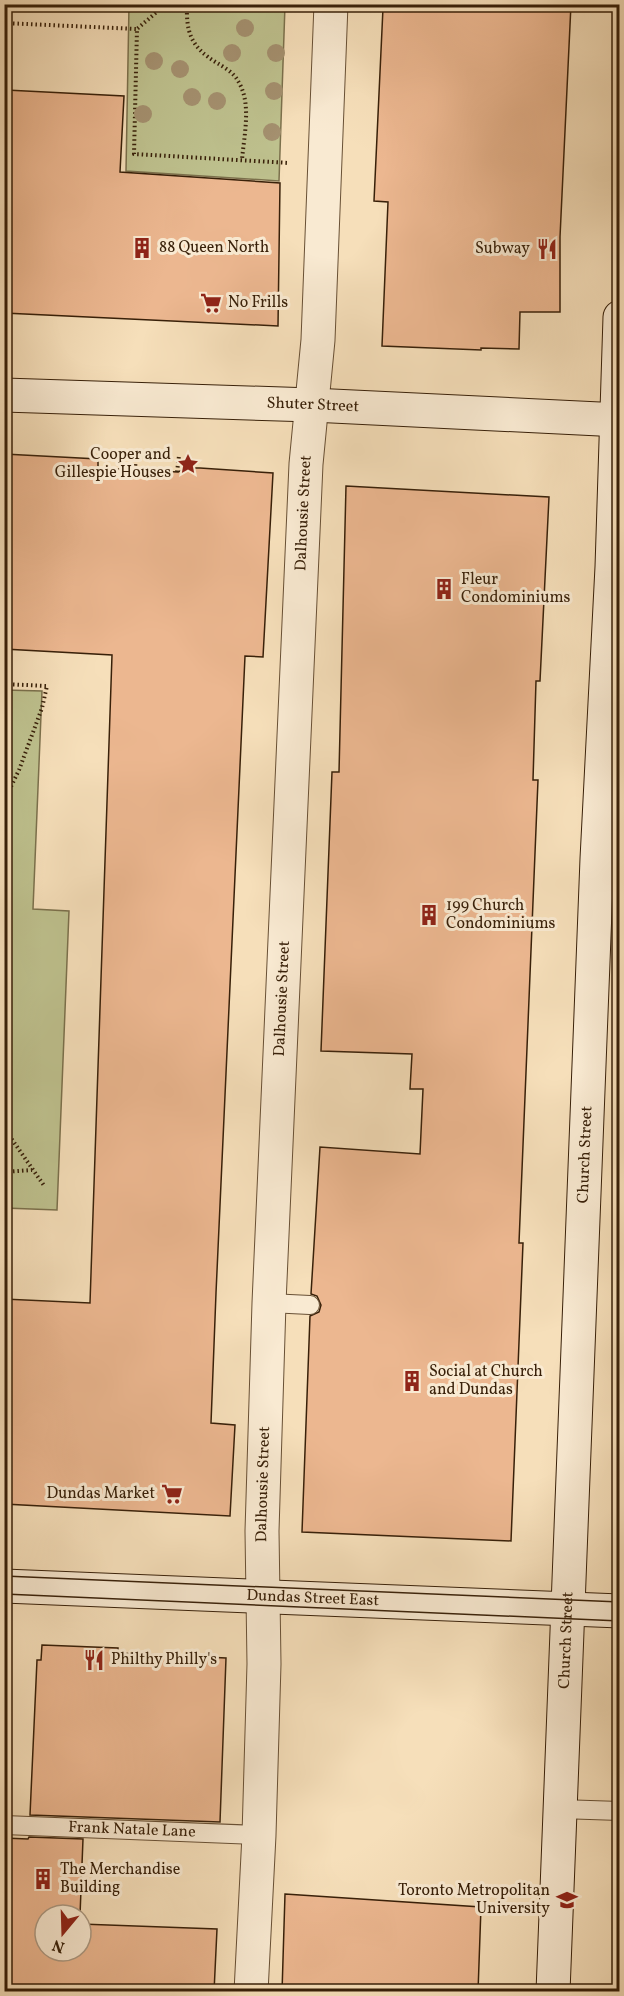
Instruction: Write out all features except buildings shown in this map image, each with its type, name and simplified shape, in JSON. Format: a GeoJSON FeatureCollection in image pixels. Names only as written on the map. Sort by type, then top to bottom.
{"type":"FeatureCollection","features":[{"type":"Feature","properties":{"kind":"street","name":"Dalhousie Street"},"geometry":{"type":"LineString","coordinates":[[251,1992],[264,1664],[262,1531],[269,1303],[306,475],[318,340],[331,4]]}},
{"type":"Feature","properties":{"kind":"street","name":"Church Street"},"geometry":{"type":"LineString","coordinates":[[553,1992],[597,859],[618,420],[620,317]]}},
{"type":"Feature","properties":{"kind":"street","name":"Shuter Street"},"geometry":{"type":"LineString","coordinates":[[4,395],[312,405],[618,420]]}},
{"type":"Feature","properties":{"kind":"street","name":"Dundas Street East"},"geometry":{"type":"LineString","coordinates":[[4,1586],[620,1611]]}},
{"type":"Feature","properties":{"kind":"lane"},"geometry":{"type":"LineString","coordinates":[[269,1303],[310,1305]]}},
{"type":"Feature","properties":{"kind":"lane"},"geometry":{"type":"LineString","coordinates":[[560,1809],[620,1811]]}},
{"type":"Feature","properties":{"kind":"lane","name":"Frank Natale Lane"},"geometry":{"type":"LineString","coordinates":[[4,1825],[259,1835]]}},
{"type":"Feature","properties":{"kind":"path"},"geometry":{"type":"LineString","coordinates":[[4,23],[137,29],[166,4]]}},
{"type":"Feature","properties":{"kind":"path"},"geometry":{"type":"LineString","coordinates":[[187,4],[186,22],[191,40],[204,55],[238,80],[244,96],[246,115],[242,160]]}},
{"type":"Feature","properties":{"kind":"path"},"geometry":{"type":"LineString","coordinates":[[137,29],[134,154],[293,163]]}},
{"type":"Feature","properties":{"kind":"path"},"geometry":{"type":"LineString","coordinates":[[135,470],[136,453]]}},
{"type":"Feature","properties":{"kind":"path"},"geometry":{"type":"LineString","coordinates":[[177,472],[179,456]]}},
{"type":"Feature","properties":{"kind":"path"},"geometry":{"type":"LineString","coordinates":[[4,684],[47,686],[42,708],[20,770],[4,801]]}},
{"type":"Feature","properties":{"kind":"path"},"geometry":{"type":"LineString","coordinates":[[4,1128],[45,1187]]}},
{"type":"Feature","properties":{"kind":"path"},"geometry":{"type":"LineString","coordinates":[[4,1172],[33,1170]]}},
{"type":"Feature","properties":{"kind":"green space"},"geometry":{"type":"Polygon","coordinates":[[[129,5],[285,5],[279,181],[126,171],[129,5]]]}},
{"type":"Feature","properties":{"kind":"green space"},"geometry":{"type":"Polygon","coordinates":[[[5,690],[42,691],[33,909],[69,911],[57,1210],[5,1208],[5,690]]]}},
{"type":"Feature","properties":{"kind":"tram line"},"geometry":{"type":"LineString","coordinates":[[4,1576],[620,1602]]}},
{"type":"Feature","properties":{"kind":"tram line"},"geometry":{"type":"LineString","coordinates":[[4,1594],[620,1621]]}},
{"type":"Feature","properties":{"kind":"place","name":"88 Queen North"},"geometry":{"type":"Point","coordinates":[142,248]}},
{"type":"Feature","properties":{"kind":"place","name":"Subway"},"geometry":{"type":"Point","coordinates":[547,249]}},
{"type":"Feature","properties":{"kind":"place","name":"No Frills"},"geometry":{"type":"Point","coordinates":[211,303]}},
{"type":"Feature","properties":{"kind":"place","name":"Cooper and Gillespie Houses"},"geometry":{"type":"Point","coordinates":[188,464]}},
{"type":"Feature","properties":{"kind":"place","name":"Fleur Condominiums"},"geometry":{"type":"Point","coordinates":[444,589]}},
{"type":"Feature","properties":{"kind":"place","name":"199 Church Condominiums"},"geometry":{"type":"Point","coordinates":[429,915]}},
{"type":"Feature","properties":{"kind":"place","name":"Social at Church and Dundas"},"geometry":{"type":"Point","coordinates":[412,1381]}},
{"type":"Feature","properties":{"kind":"place","name":"Dundas Market"},"geometry":{"type":"Point","coordinates":[172,1494]}},
{"type":"Feature","properties":{"kind":"place","name":"Philthy Philly's"},"geometry":{"type":"Point","coordinates":[94,1660]}},
{"type":"Feature","properties":{"kind":"place","name":"The Merchandise Building"},"geometry":{"type":"Point","coordinates":[43,1879]}},
{"type":"Feature","properties":{"kind":"place","name":"Toronto Metropolitan University"},"geometry":{"type":"Point","coordinates":[567,1900]}}]}
